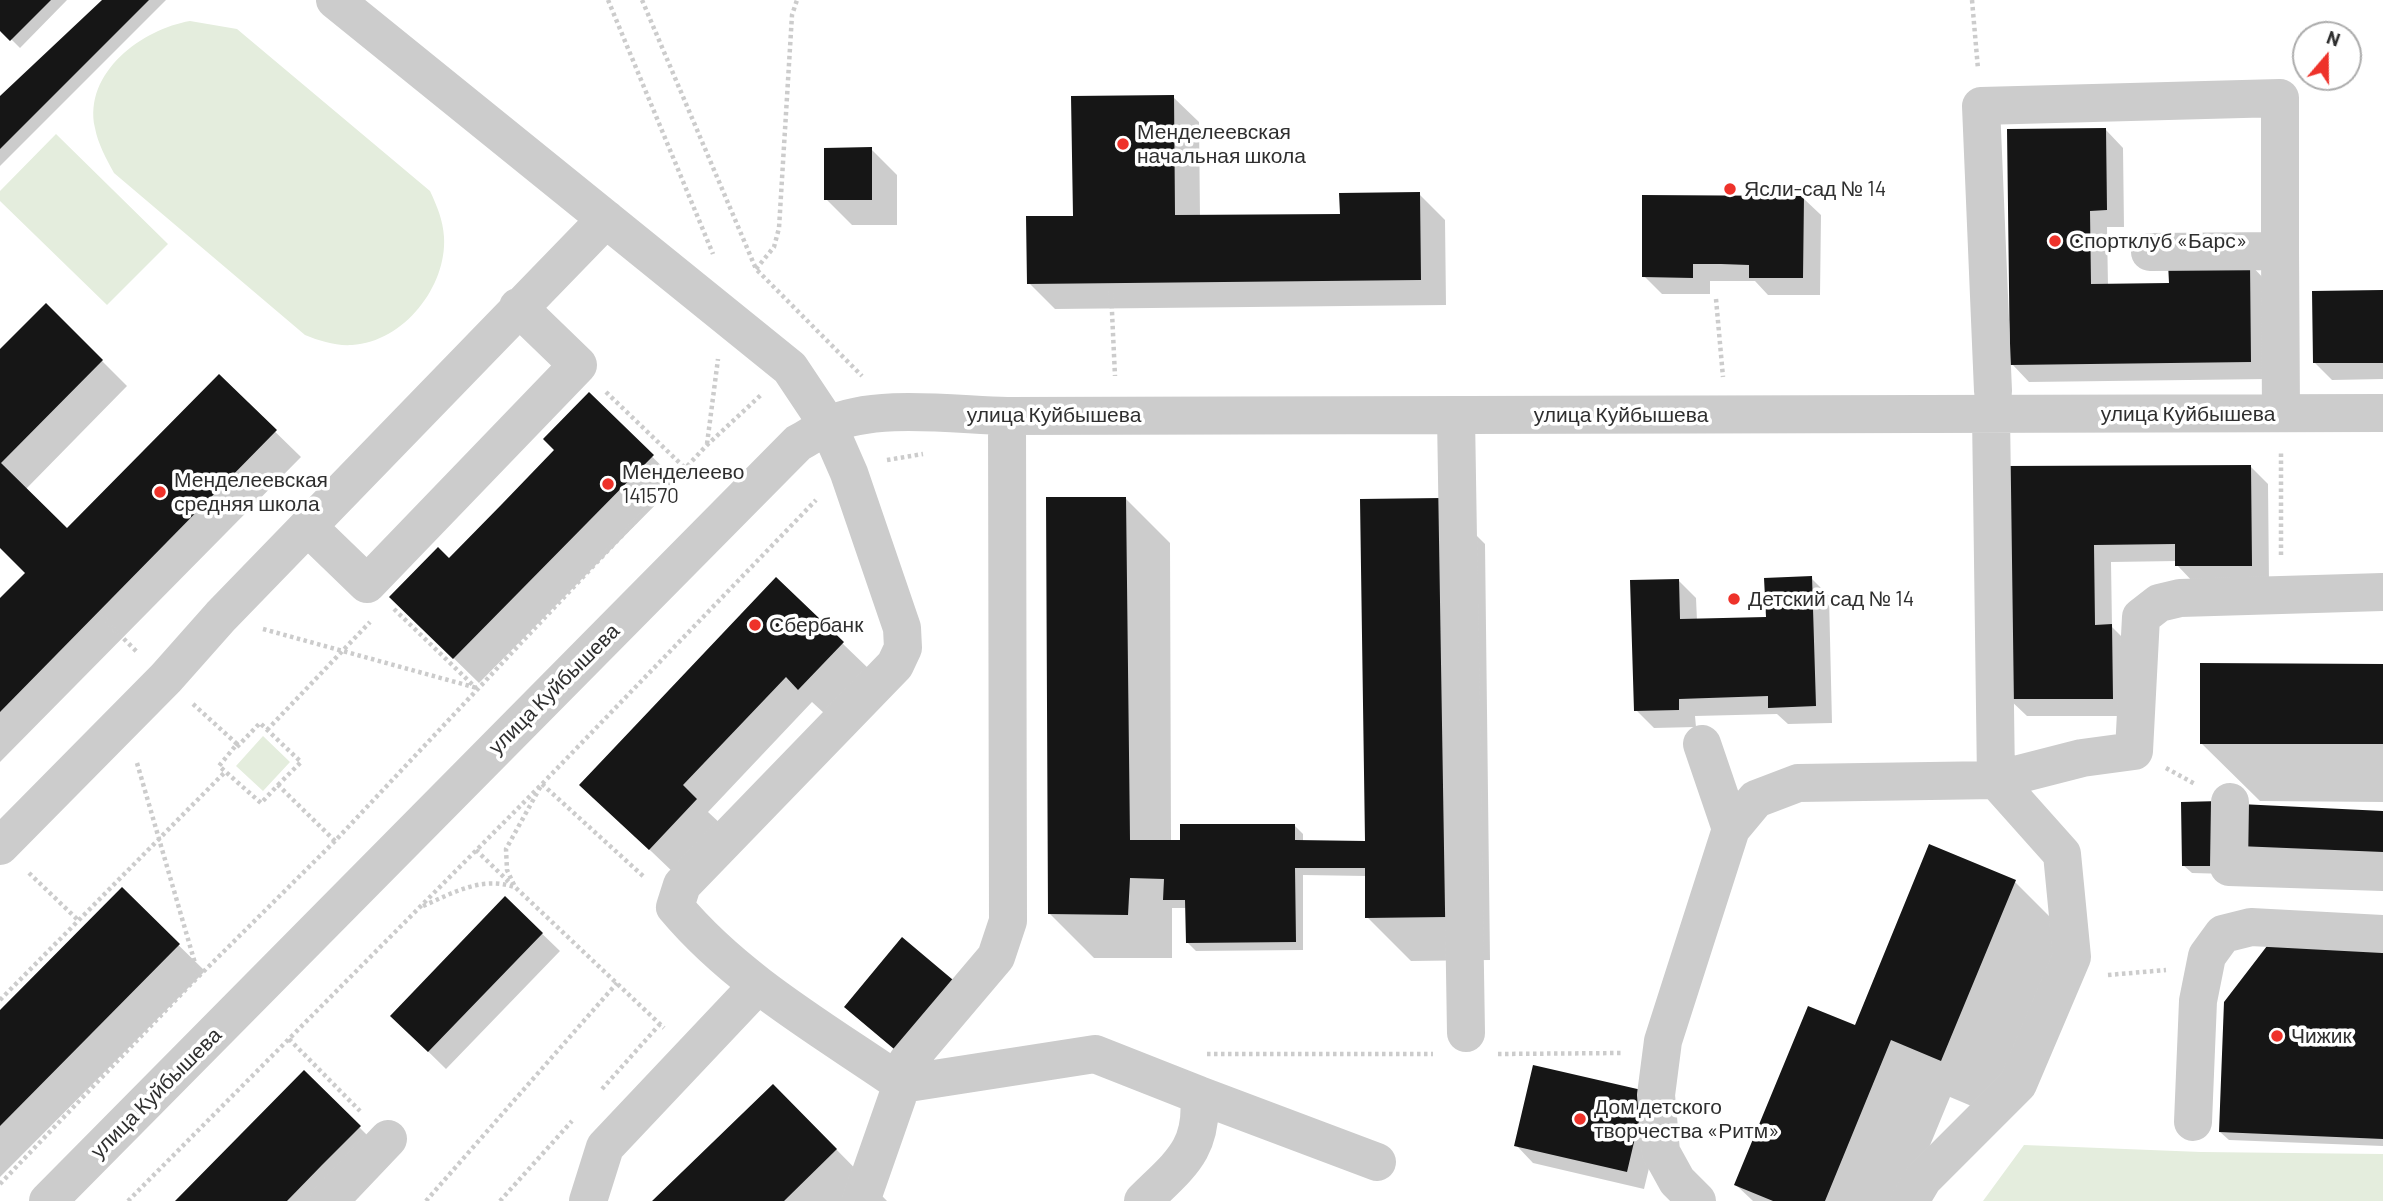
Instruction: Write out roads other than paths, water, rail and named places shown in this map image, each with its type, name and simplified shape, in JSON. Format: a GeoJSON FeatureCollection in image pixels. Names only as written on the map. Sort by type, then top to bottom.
{"type":"FeatureCollection","features":[{"type":"Feature","properties":{"kind":"street"},"geometry":{"type":"LineString","coordinates":[[335,0],[790,368],[828,425],[849,473],[902,628],[903,648],[895,665],[682,885],[684,916],[758,985],[902,1084],[1095,1054],[1377,1162]]}},
{"type":"Feature","properties":{"kind":"street"},"geometry":{"type":"LineString","coordinates":[[1910,1201],[1923,1179],[2018,1084],[2072,957],[2062,854],[1996,780],[1992,403],[1981,106],[2280,98],[2281,430]]}},
{"type":"Feature","properties":{"kind":"street"},"geometry":{"type":"LineString","coordinates":[[0,845],[166,678],[221,616],[606,219]]}},
{"type":"Feature","properties":{"kind":"street"},"geometry":{"type":"LineString","coordinates":[[2150,253],[2280,251]]}},
{"type":"Feature","properties":{"kind":"street"},"geometry":{"type":"LineString","coordinates":[[308,527],[377,594],[578,365],[519,307]]}},
{"type":"Feature","properties":{"kind":"street","name":"улица Куйбышева"},"geometry":{"type":"LineString","coordinates":[[48,1201],[799,443],[828,425],[865,416],[900,414],[1456,416],[1992,403],[2281,430],[2383,413]]}},
{"type":"Feature","properties":{"kind":"street"},"geometry":{"type":"LineString","coordinates":[[861,1201],[902,1084],[907,1062],[996,957],[1009,921],[1007,416]]}},
{"type":"Feature","properties":{"kind":"street"},"geometry":{"type":"LineString","coordinates":[[1456,416],[1466,1047]]}},
{"type":"Feature","properties":{"kind":"street"},"geometry":{"type":"LineString","coordinates":[[1697,1201],[1677,1181],[1661,1152],[1656,1095],[1662,1053],[1731,829],[1756,799],[1798,783],[1996,780],[2082,758],[2134,751],[2141,617],[2159,603],[2180,598],[2383,592]]}},
{"type":"Feature","properties":{"kind":"street"},"geometry":{"type":"LineString","coordinates":[[1702,744],[1731,829]]}},
{"type":"Feature","properties":{"kind":"street"},"geometry":{"type":"LineString","coordinates":[[2230,802],[2229,867],[2383,872]]}},
{"type":"Feature","properties":{"kind":"street"},"geometry":{"type":"LineString","coordinates":[[2193,1122],[2198,1001],[2207,956],[2223,933],[2250,928],[2383,934]]}},
{"type":"Feature","properties":{"kind":"street"},"geometry":{"type":"LineString","coordinates":[[588,1201],[605,1147],[758,985]]}},
{"type":"Feature","properties":{"kind":"street"},"geometry":{"type":"LineString","coordinates":[[1143,1201],[1193,1146],[1202,1122],[1199,1095]]}},
{"type":"Feature","properties":{"kind":"street"},"geometry":{"type":"LineString","coordinates":[[329,1201],[388,1139]]}},
{"type":"Feature","properties":{"kind":"place","name":"Менделеевская начальная школа"},"geometry":{"type":"Point","coordinates":[1123,144]}},
{"type":"Feature","properties":{"kind":"place","name":"Ясли-сад № 14"},"geometry":{"type":"Point","coordinates":[1730,189]}},
{"type":"Feature","properties":{"kind":"place","name":"Спортклуб «Барс»"},"geometry":{"type":"Point","coordinates":[2055,241]}},
{"type":"Feature","properties":{"kind":"place","name":"Менделеево 141570"},"geometry":{"type":"Point","coordinates":[608,484]}},
{"type":"Feature","properties":{"kind":"place","name":"Менделеевская средняя школа"},"geometry":{"type":"Point","coordinates":[160,492]}},
{"type":"Feature","properties":{"kind":"place","name":"Детский сад № 14"},"geometry":{"type":"Point","coordinates":[1734,599]}},
{"type":"Feature","properties":{"kind":"place","name":"Сбербанк"},"geometry":{"type":"Point","coordinates":[755,625]}},
{"type":"Feature","properties":{"kind":"place","name":"Чижик"},"geometry":{"type":"Point","coordinates":[2277,1036]}},
{"type":"Feature","properties":{"kind":"place","name":"Дом детского творчества «Ритм»"},"geometry":{"type":"Point","coordinates":[1580,1119]}}]}
